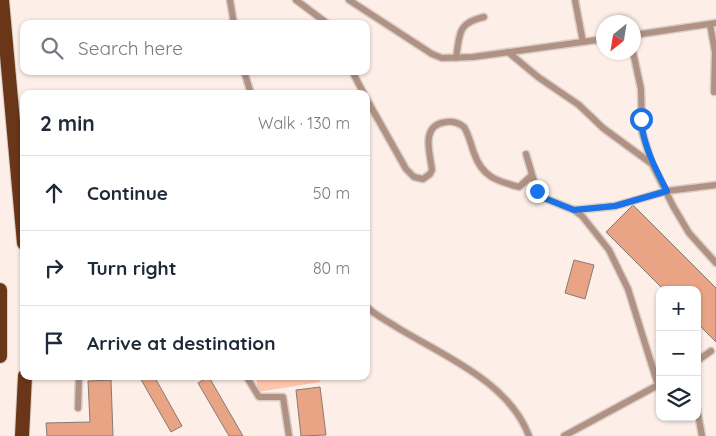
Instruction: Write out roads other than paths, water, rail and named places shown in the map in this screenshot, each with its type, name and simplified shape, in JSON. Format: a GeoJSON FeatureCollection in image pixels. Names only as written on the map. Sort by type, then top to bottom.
{"type":"FeatureCollection","features":[{"type":"Feature","properties":{"kind":"highway"},"geometry":{"type":"LineString","coordinates":[[2,0],[20,199]]}},
{"type":"Feature","properties":{"kind":"highway"},"geometry":{"type":"LineString","coordinates":[[0,290],[0,356]]}},
{"type":"Feature","properties":{"kind":"highway"},"geometry":{"type":"LineString","coordinates":[[22,436],[25,380]]}},
{"type":"Feature","properties":{"kind":"lane"},"geometry":{"type":"LineString","coordinates":[[230,0],[233,20]]}},
{"type":"Feature","properties":{"kind":"lane"},"geometry":{"type":"LineString","coordinates":[[296,0],[323,20]]}},
{"type":"Feature","properties":{"kind":"lane"},"geometry":{"type":"LineString","coordinates":[[349,0],[432,54],[442,58],[508,52],[596,40]]}},
{"type":"Feature","properties":{"kind":"lane"},"geometry":{"type":"LineString","coordinates":[[575,0],[583,42]]}},
{"type":"Feature","properties":{"kind":"lane"},"geometry":{"type":"LineString","coordinates":[[456,58],[459,36],[463,26],[470,20],[484,17]]}},
{"type":"Feature","properties":{"kind":"lane"},"geometry":{"type":"LineString","coordinates":[[641,34],[713,23],[715,52],[714,92]]}},
{"type":"Feature","properties":{"kind":"lane"},"geometry":{"type":"LineString","coordinates":[[508,52],[538,77],[579,105],[603,128],[652,164]]}},
{"type":"Feature","properties":{"kind":"lane"},"geometry":{"type":"LineString","coordinates":[[635,60],[641,89],[642,132],[652,164],[689,233],[716,263]]}},
{"type":"Feature","properties":{"kind":"lane"},"geometry":{"type":"LineString","coordinates":[[245,75],[250,90]]}},
{"type":"Feature","properties":{"kind":"lane"},"geometry":{"type":"LineString","coordinates":[[354,75],[362,90]]}},
{"type":"Feature","properties":{"kind":"lane"},"geometry":{"type":"LineString","coordinates":[[370,105],[406,169],[414,177],[422,179],[430,174],[432,170],[428,136],[434,126],[441,122],[450,121],[464,127],[476,160],[486,174],[501,182],[519,187],[532,175]]}},
{"type":"Feature","properties":{"kind":"lane"},"geometry":{"type":"LineString","coordinates":[[526,154],[537,191],[544,198],[574,210],[582,216],[609,250],[628,289],[656,376]]}},
{"type":"Feature","properties":{"kind":"lane"},"geometry":{"type":"LineString","coordinates":[[574,210],[615,206],[667,191],[716,186]]}},
{"type":"Feature","properties":{"kind":"lane"},"geometry":{"type":"LineString","coordinates":[[370,311],[466,368],[507,399],[526,428],[529,436]]}},
{"type":"Feature","properties":{"kind":"lane"},"geometry":{"type":"LineString","coordinates":[[701,357],[711,350]]}},
{"type":"Feature","properties":{"kind":"lane"},"geometry":{"type":"LineString","coordinates":[[78,380],[78,408]]}},
{"type":"Feature","properties":{"kind":"lane"},"geometry":{"type":"LineString","coordinates":[[248,380],[259,397],[284,397],[290,436]]}},
{"type":"Feature","properties":{"kind":"lane"},"geometry":{"type":"LineString","coordinates":[[564,436],[656,387]]}},
{"type":"Feature","properties":{"kind":"lane"},"geometry":{"type":"LineString","coordinates":[[699,421],[702,436]]}}]}
